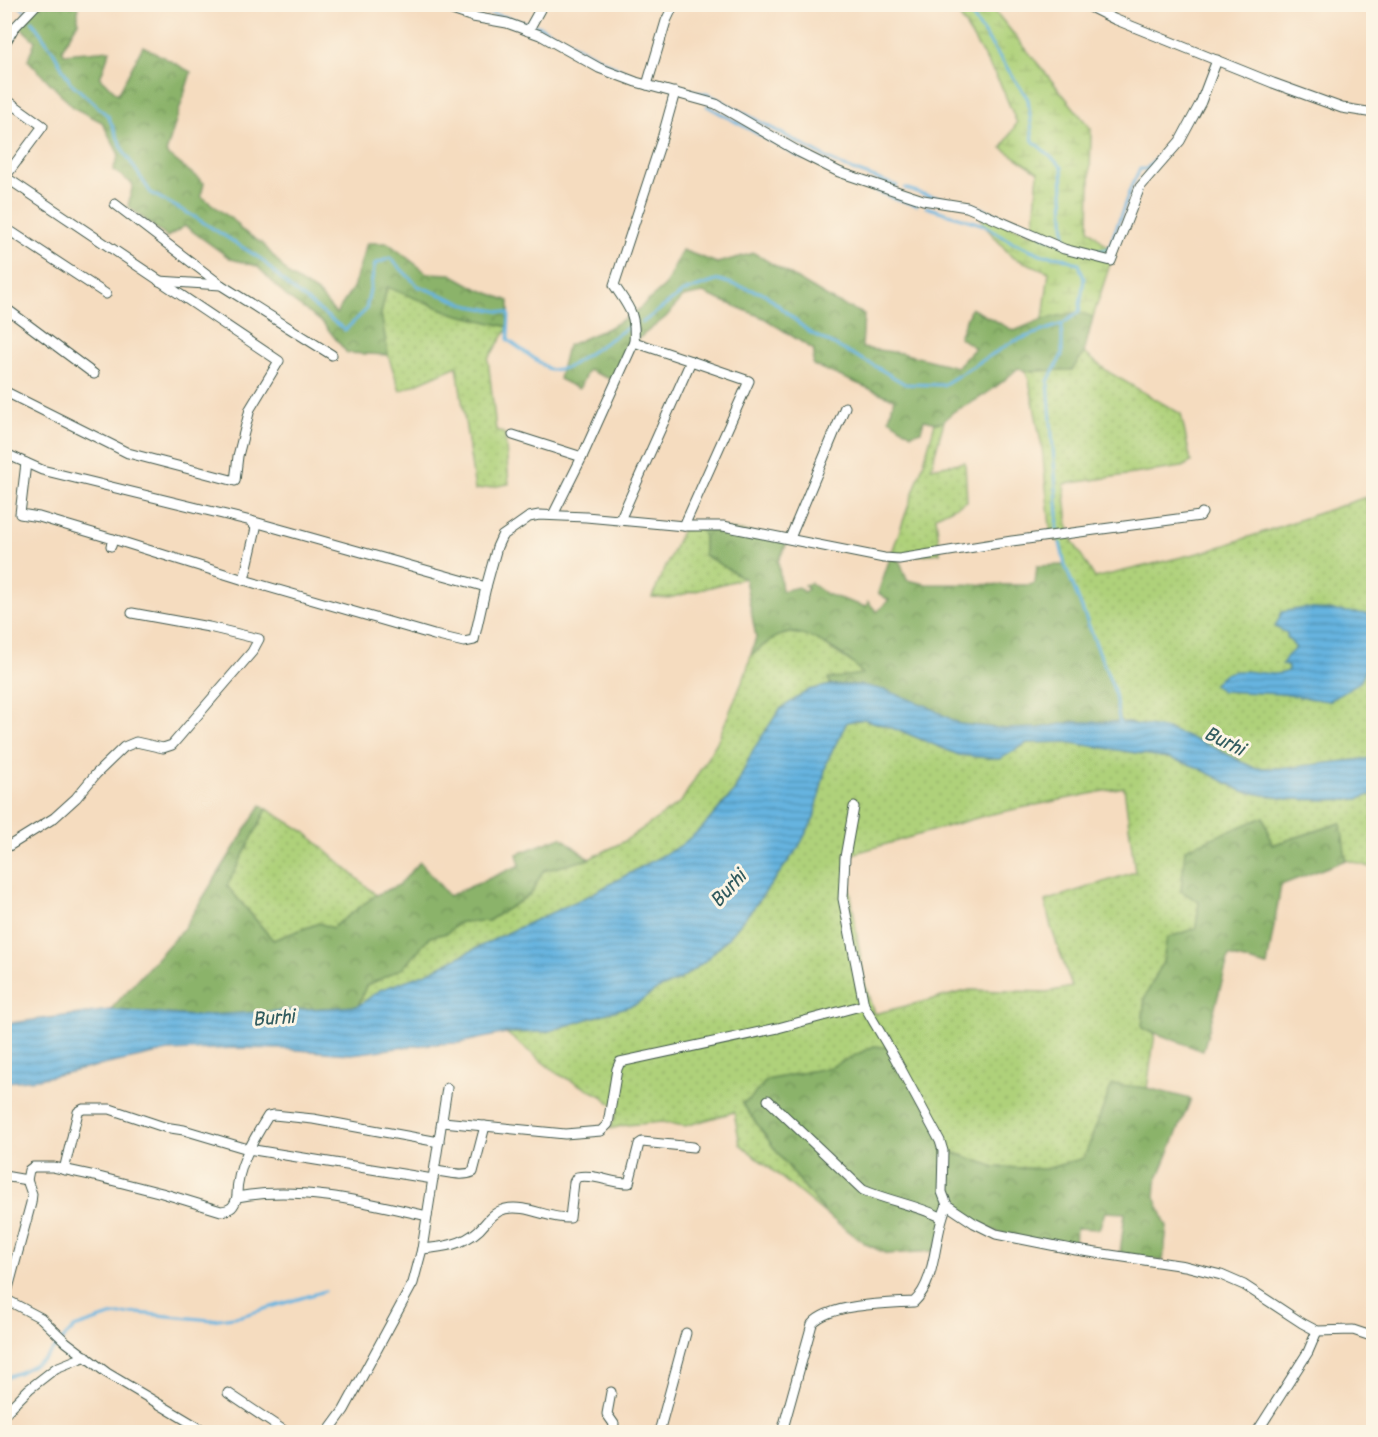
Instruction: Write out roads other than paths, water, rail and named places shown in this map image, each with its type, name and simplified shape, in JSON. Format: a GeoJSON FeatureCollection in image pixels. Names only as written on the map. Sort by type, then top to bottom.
{"type":"FeatureCollection","features":[{"type":"Feature","properties":{"kind":"street"},"geometry":{"type":"LineString","coordinates":[[434,4],[473,17],[507,23],[540,34],[599,68],[647,85],[716,104],[799,152],[839,172],[923,200],[967,207],[1064,249],[1111,261],[1140,187],[1180,141],[1201,102],[1216,60]]}},
{"type":"Feature","properties":{"kind":"street"},"geometry":{"type":"LineString","coordinates":[[528,30],[543,4]]}},
{"type":"Feature","properties":{"kind":"street"},"geometry":{"type":"LineString","coordinates":[[647,85],[666,21],[674,4]]}},
{"type":"Feature","properties":{"kind":"street"},"geometry":{"type":"LineString","coordinates":[[1084,4],[1114,19],[1342,108],[1374,113]]}},
{"type":"Feature","properties":{"kind":"street"},"geometry":{"type":"LineString","coordinates":[[4,45],[14,28],[34,5]]}},
{"type":"Feature","properties":{"kind":"street"},"geometry":{"type":"LineString","coordinates":[[553,515],[634,342],[633,314],[614,285],[675,92]]}},
{"type":"Feature","properties":{"kind":"street"},"geometry":{"type":"LineString","coordinates":[[4,98],[43,126],[5,176],[279,362],[250,409],[238,456],[235,481],[128,453],[4,391]]}},
{"type":"Feature","properties":{"kind":"street"},"geometry":{"type":"LineString","coordinates":[[115,204],[221,285],[332,356]]}},
{"type":"Feature","properties":{"kind":"street"},"geometry":{"type":"LineString","coordinates":[[4,227],[106,294]]}},
{"type":"Feature","properties":{"kind":"street"},"geometry":{"type":"LineString","coordinates":[[157,281],[221,285]]}},
{"type":"Feature","properties":{"kind":"street"},"geometry":{"type":"LineString","coordinates":[[4,307],[94,374]]}},
{"type":"Feature","properties":{"kind":"street"},"geometry":{"type":"LineString","coordinates":[[634,342],[749,381],[684,526]]}},
{"type":"Feature","properties":{"kind":"street"},"geometry":{"type":"LineString","coordinates":[[620,520],[691,361]]}},
{"type":"Feature","properties":{"kind":"street"},"geometry":{"type":"LineString","coordinates":[[790,538],[845,407]]}},
{"type":"Feature","properties":{"kind":"street"},"geometry":{"type":"LineString","coordinates":[[513,435],[582,457]]}},
{"type":"Feature","properties":{"kind":"street"},"geometry":{"type":"LineString","coordinates":[[4,453],[42,470],[250,521],[486,587]]}},
{"type":"Feature","properties":{"kind":"street"},"geometry":{"type":"LineString","coordinates":[[27,463],[20,514],[39,517],[112,543],[464,642],[474,640],[486,587],[502,536],[529,517],[553,515],[684,526],[723,526],[899,559],[1012,541],[1200,516],[1202,513]]}},
{"type":"Feature","properties":{"kind":"street"},"geometry":{"type":"LineString","coordinates":[[244,580],[256,528],[250,521]]}},
{"type":"Feature","properties":{"kind":"street"},"geometry":{"type":"LineString","coordinates":[[4,849],[54,818],[124,747],[136,742],[163,748],[172,745],[252,652],[258,639],[209,627],[132,613]]}},
{"type":"Feature","properties":{"kind":"street"},"geometry":{"type":"LineString","coordinates":[[854,807],[845,856],[843,899],[864,1005],[940,1141],[943,1151],[942,1192],[947,1205],[996,1234],[1066,1248],[1185,1266],[1221,1275],[1244,1285],[1317,1331],[1353,1330],[1374,1337]]}},
{"type":"Feature","properties":{"kind":"street"},"geometry":{"type":"LineString","coordinates":[[443,1122],[565,1134],[601,1131],[608,1124],[620,1062],[778,1028],[864,1005]]}},
{"type":"Feature","properties":{"kind":"street"},"geometry":{"type":"LineString","coordinates":[[328,1432],[344,1410],[413,1283],[422,1249],[447,1088]]}},
{"type":"Feature","properties":{"kind":"street"},"geometry":{"type":"LineString","coordinates":[[768,1100],[863,1190],[924,1209],[941,1217]]}},
{"type":"Feature","properties":{"kind":"street"},"geometry":{"type":"LineString","coordinates":[[64,1170],[78,1112],[83,1109],[110,1109],[164,1127],[183,1130],[248,1149],[434,1175],[469,1175],[473,1172],[485,1126]]}},
{"type":"Feature","properties":{"kind":"street"},"geometry":{"type":"LineString","coordinates":[[206,1432],[107,1373],[64,1340],[41,1318],[7,1300],[6,1296],[31,1203],[32,1194],[27,1180],[29,1170],[33,1167],[53,1167],[162,1193],[221,1211],[230,1210],[235,1205],[239,1179],[248,1149],[268,1116],[274,1114],[440,1142]]}},
{"type":"Feature","properties":{"kind":"street"},"geometry":{"type":"LineString","coordinates":[[422,1249],[445,1248],[466,1240],[492,1216],[506,1209],[570,1218],[574,1182],[577,1177],[586,1176],[629,1183],[639,1144],[642,1142],[693,1147]]}},
{"type":"Feature","properties":{"kind":"street"},"geometry":{"type":"LineString","coordinates":[[4,1176],[27,1180]]}},
{"type":"Feature","properties":{"kind":"street"},"geometry":{"type":"LineString","coordinates":[[237,1197],[316,1195],[381,1205],[427,1216]]}},
{"type":"Feature","properties":{"kind":"street"},"geometry":{"type":"LineString","coordinates":[[782,1432],[812,1324],[822,1315],[877,1303],[914,1302],[928,1281],[941,1217],[947,1205]]}},
{"type":"Feature","properties":{"kind":"street"},"geometry":{"type":"LineString","coordinates":[[1257,1432],[1308,1352],[1317,1331]]}},
{"type":"Feature","properties":{"kind":"street"},"geometry":{"type":"LineString","coordinates":[[659,1432],[686,1333]]}},
{"type":"Feature","properties":{"kind":"street"},"geometry":{"type":"LineString","coordinates":[[4,1414],[29,1389],[56,1368],[86,1356]]}},
{"type":"Feature","properties":{"kind":"street"},"geometry":{"type":"LineString","coordinates":[[611,1392],[607,1414],[614,1424],[613,1432]]}},
{"type":"Feature","properties":{"kind":"street"},"geometry":{"type":"LineString","coordinates":[[228,1393],[286,1432]]}},
{"type":"Feature","properties":{"kind":"water"},"geometry":{"type":"Polygon","coordinates":[[[1304,608],[1368,614],[1373,619],[1373,654],[1360,682],[1328,701],[1282,694],[1222,691],[1213,685],[1230,672],[1273,674],[1288,671],[1288,666],[1282,664],[1296,648],[1287,637],[1287,633],[1275,627],[1282,612],[1304,608]]]}},
{"type":"Feature","properties":{"kind":"water","name":"Burhi"},"geometry":{"type":"Polygon","coordinates":[[[831,685],[862,685],[888,691],[927,706],[959,724],[1006,729],[1039,728],[1073,722],[1121,722],[1167,729],[1211,746],[1254,768],[1285,768],[1373,758],[1373,794],[1358,799],[1288,799],[1242,791],[1197,767],[1169,758],[1066,742],[1027,743],[1000,759],[959,755],[901,731],[864,719],[847,722],[827,761],[814,818],[798,848],[754,907],[704,962],[679,980],[658,989],[636,1004],[546,1032],[506,1033],[459,1043],[430,1044],[351,1054],[234,1048],[168,1051],[38,1079],[5,1082],[5,1024],[110,1010],[194,1016],[358,1006],[380,990],[427,973],[588,896],[680,846],[702,828],[734,792],[753,750],[780,709],[809,690],[831,685]]]}},
{"type":"Feature","properties":{"kind":"waterway"},"geometry":{"type":"LineString","coordinates":[[18,4],[25,11]]}},
{"type":"Feature","properties":{"kind":"waterway"},"geometry":{"type":"LineString","coordinates":[[452,4],[541,27],[630,75]]}},
{"type":"Feature","properties":{"kind":"waterway"},"geometry":{"type":"LineString","coordinates":[[964,4],[1028,99],[1033,141],[1062,167],[1065,242]]}},
{"type":"Feature","properties":{"kind":"waterway"},"geometry":{"type":"LineString","coordinates":[[32,21],[53,51],[70,82],[108,116],[124,152],[151,193],[193,216],[261,259],[289,287],[345,330],[366,310],[375,264],[390,258],[418,286],[470,306],[509,313],[508,340],[550,370],[567,368],[630,326]]}},
{"type":"Feature","properties":{"kind":"waterway"},"geometry":{"type":"LineString","coordinates":[[651,81],[710,95],[842,166],[897,186]]}},
{"type":"Feature","properties":{"kind":"waterway"},"geometry":{"type":"LineString","coordinates":[[1190,113],[1200,91]]}},
{"type":"Feature","properties":{"kind":"waterway"},"geometry":{"type":"LineString","coordinates":[[707,106],[803,159]]}},
{"type":"Feature","properties":{"kind":"waterway"},"geometry":{"type":"LineString","coordinates":[[1042,235],[1084,250],[1101,251],[1109,248],[1131,187],[1140,169],[1146,169],[1179,135]]}},
{"type":"Feature","properties":{"kind":"waterway"},"geometry":{"type":"LineString","coordinates":[[844,178],[898,200],[917,205]]}},
{"type":"Feature","properties":{"kind":"waterway"},"geometry":{"type":"LineString","coordinates":[[905,188],[926,195],[969,203],[1011,221]]}},
{"type":"Feature","properties":{"kind":"waterway"},"geometry":{"type":"LineString","coordinates":[[926,207],[984,225],[1010,241],[1043,255],[1061,257],[1079,264],[1084,279],[1079,312],[1062,324]]}},
{"type":"Feature","properties":{"kind":"waterway"},"geometry":{"type":"LineString","coordinates":[[642,323],[683,292],[719,280],[765,294],[809,332],[905,384],[943,385],[1012,342],[1062,324],[1062,355],[1048,381],[1058,515],[1057,529]]}},
{"type":"Feature","properties":{"kind":"waterway"},"geometry":{"type":"LineString","coordinates":[[1060,543],[1065,565],[1114,690],[1120,725]]}},
{"type":"Feature","properties":{"kind":"waterway"},"geometry":{"type":"LineString","coordinates":[[4,1378],[44,1359],[74,1328],[110,1316],[137,1313],[211,1320],[241,1316],[325,1291]]}}]}
